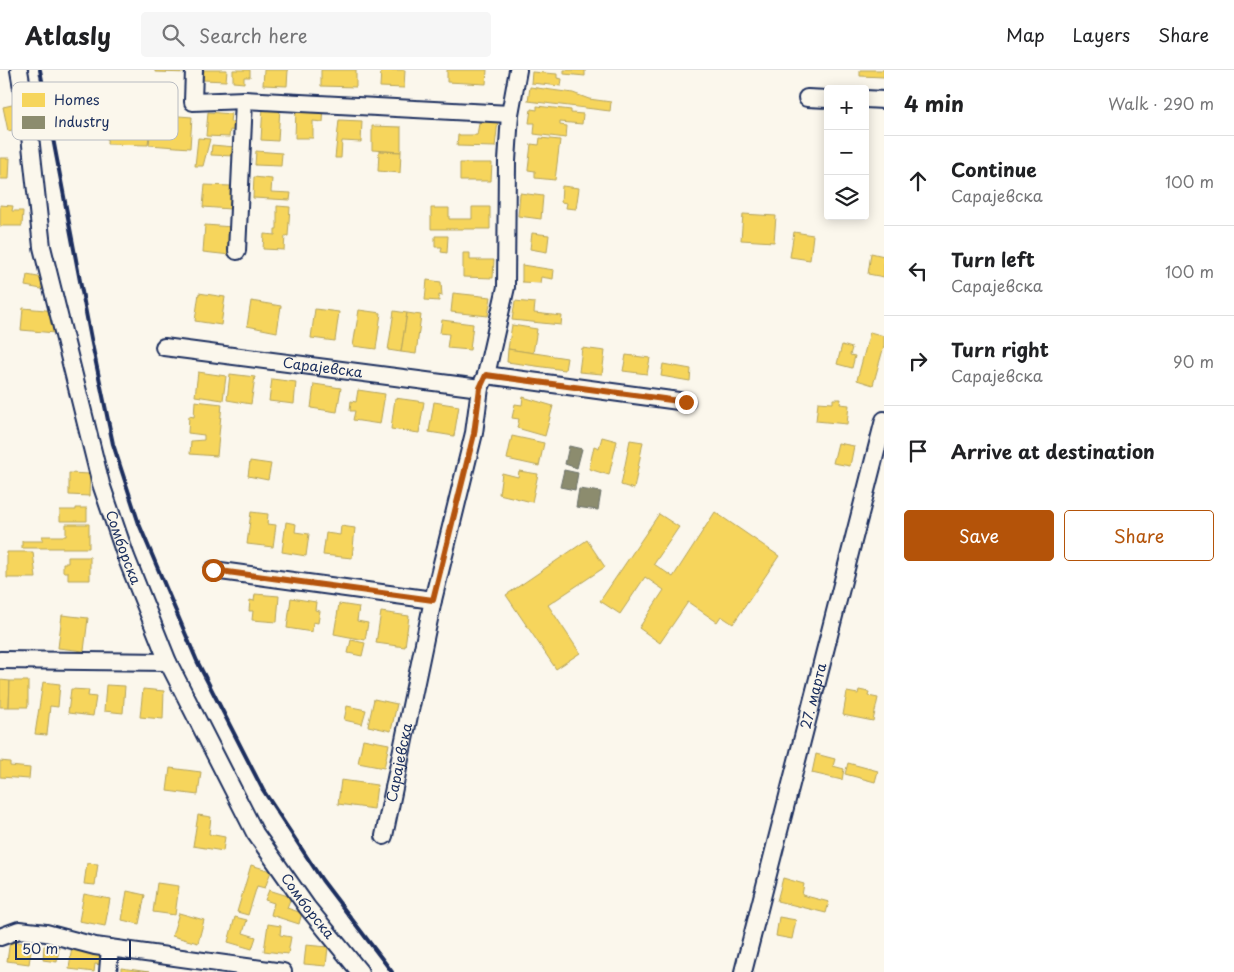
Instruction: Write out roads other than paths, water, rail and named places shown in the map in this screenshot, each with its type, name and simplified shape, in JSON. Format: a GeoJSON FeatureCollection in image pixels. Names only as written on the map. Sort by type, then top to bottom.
{"type":"FeatureCollection","features":[{"type":"Feature","properties":{"kind":"street"},"geometry":{"type":"LineString","coordinates":[[194,70],[193,102],[244,100],[510,114]]}},
{"type":"Feature","properties":{"kind":"street","name":"Сарајевска"},"geometry":{"type":"LineString","coordinates":[[384,836],[433,600],[474,434],[483,381],[506,287],[507,161],[510,114],[518,70]]}},
{"type":"Feature","properties":{"kind":"street"},"geometry":{"type":"LineString","coordinates":[[807,98],[824,99]]}},
{"type":"Feature","properties":{"kind":"street"},"geometry":{"type":"LineString","coordinates":[[869,99],[884,100]]}},
{"type":"Feature","properties":{"kind":"street"},"geometry":{"type":"LineString","coordinates":[[237,251],[244,100]]}},
{"type":"Feature","properties":{"kind":"street","name":"Сомборска"},"geometry":{"type":"LineString","coordinates":[[30,140],[42,247],[101,484],[126,558],[168,662],[255,833],[307,906],[359,972]]}},
{"type":"Feature","properties":{"kind":"street","name":"Сарајевска"},"geometry":{"type":"LineString","coordinates":[[164,347],[686,402]]}},
{"type":"Feature","properties":{"kind":"street","name":"27. марта"},"geometry":{"type":"LineString","coordinates":[[743,972],[884,420]]}},
{"type":"Feature","properties":{"kind":"street"},"geometry":{"type":"LineString","coordinates":[[213,570],[433,600]]}},
{"type":"Feature","properties":{"kind":"street"},"geometry":{"type":"LineString","coordinates":[[0,660],[168,662]]}},
{"type":"Feature","properties":{"kind":"street"},"geometry":{"type":"LineString","coordinates":[[0,938],[18,930],[46,933],[110,948],[261,971],[283,972]]}},
{"type":"Feature","properties":{"kind":"street"},"geometry":{"type":"LineString","coordinates":[[108,972],[110,948]]}},
{"type":"Feature","properties":{"kind":"railway"},"geometry":{"type":"LineString","coordinates":[[40,70],[42,82]]}},
{"type":"Feature","properties":{"kind":"railway"},"geometry":{"type":"LineString","coordinates":[[53,140],[113,444],[139,524],[197,661],[263,790],[322,880],[392,972]]}}]}
